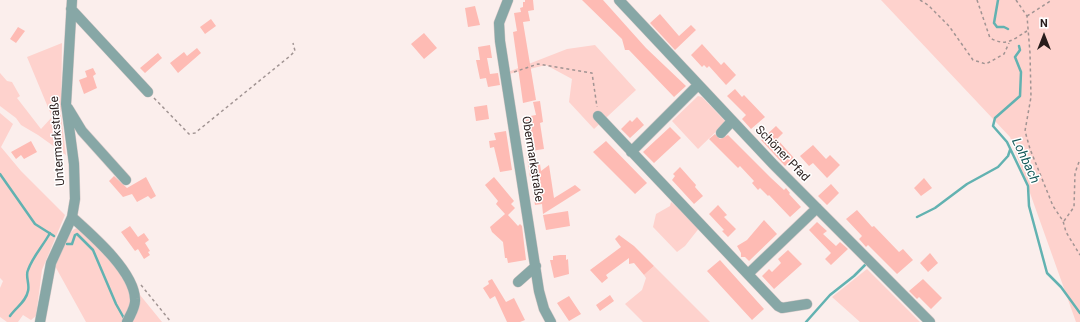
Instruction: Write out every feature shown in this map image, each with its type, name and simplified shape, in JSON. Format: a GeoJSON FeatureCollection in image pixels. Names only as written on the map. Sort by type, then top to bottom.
{"type":"FeatureCollection","features":[{"type":"Feature","properties":{"kind":"street","name":"Obermarkstraße"},"geometry":{"type":"LineString","coordinates":[[508,0],[499,23],[500,41],[541,300],[551,322]]}},
{"type":"Feature","properties":{"kind":"street","name":"Schöner Pfad"},"geometry":{"type":"LineString","coordinates":[[619,0],[698,86],[930,322]]}},
{"type":"Feature","properties":{"kind":"street"},"geometry":{"type":"LineString","coordinates":[[71,4],[148,92]]}},
{"type":"Feature","properties":{"kind":"street","name":"Untermarkstraße"},"geometry":{"type":"LineString","coordinates":[[40,322],[46,283],[52,264],[72,217],[75,198],[74,164],[66,104],[71,4]]}},
{"type":"Feature","properties":{"kind":"street"},"geometry":{"type":"LineString","coordinates":[[631,152],[698,86]]}},
{"type":"Feature","properties":{"kind":"street"},"geometry":{"type":"LineString","coordinates":[[66,104],[82,131],[126,180]]}},
{"type":"Feature","properties":{"kind":"street"},"geometry":{"type":"LineString","coordinates":[[598,116],[778,306],[782,308],[808,304]]}},
{"type":"Feature","properties":{"kind":"street"},"geometry":{"type":"LineString","coordinates":[[721,132],[732,121]]}},
{"type":"Feature","properties":{"kind":"street"},"geometry":{"type":"LineString","coordinates":[[748,274],[817,208]]}},
{"type":"Feature","properties":{"kind":"street"},"geometry":{"type":"LineString","coordinates":[[72,217],[90,232],[130,278],[135,301],[128,320]]}},
{"type":"Feature","properties":{"kind":"street"},"geometry":{"type":"LineString","coordinates":[[518,282],[536,266]]}},
{"type":"Feature","properties":{"kind":"path"},"geometry":{"type":"LineString","coordinates":[[920,0],[928,5],[949,26],[974,60],[986,64],[1004,54],[1009,43]]}},
{"type":"Feature","properties":{"kind":"path"},"geometry":{"type":"LineString","coordinates":[[976,0],[990,38],[1000,43],[1009,43],[1028,31]]}},
{"type":"Feature","properties":{"kind":"path"},"geometry":{"type":"LineString","coordinates":[[1016,0],[1027,16],[1031,97],[1025,131],[1030,149],[1053,206],[1063,221],[1066,232],[1080,255]]}},
{"type":"Feature","properties":{"kind":"path"},"geometry":{"type":"LineString","coordinates":[[1027,16],[1052,0]]}},
{"type":"Feature","properties":{"kind":"path"},"geometry":{"type":"LineString","coordinates":[[148,92],[189,134],[195,133],[290,56],[295,51],[293,44]]}},
{"type":"Feature","properties":{"kind":"path"},"geometry":{"type":"LineString","coordinates":[[505,74],[538,64],[592,73],[598,116]]}},
{"type":"Feature","properties":{"kind":"path"},"geometry":{"type":"LineString","coordinates":[[1063,221],[1070,215],[1074,207],[1075,173],[1080,159]]}},
{"type":"Feature","properties":{"kind":"path"},"geometry":{"type":"LineString","coordinates":[[130,278],[140,284],[172,322]]}},
{"type":"Feature","properties":{"kind":"shaded area"},"geometry":{"type":"Polygon","coordinates":[[[881,0],[1080,0],[1080,322],[1076,322],[1010,137],[881,0]]]}},
{"type":"Feature","properties":{"kind":"shaded area"},"geometry":{"type":"Polygon","coordinates":[[[62,43],[61,115],[66,155],[21,125],[16,118],[0,106],[0,73],[7,81],[12,82],[20,96],[17,98],[41,129],[52,117],[27,57],[62,43]]]}},
{"type":"Feature","properties":{"kind":"shaded area"},"geometry":{"type":"Polygon","coordinates":[[[595,45],[636,90],[594,129],[569,102],[572,79],[546,65],[509,74],[508,72],[567,49],[595,45]]]}},
{"type":"Feature","properties":{"kind":"shaded area"},"geometry":{"type":"Polygon","coordinates":[[[698,96],[702,97],[726,122],[698,149],[672,121],[698,96]]]}},
{"type":"Feature","properties":{"kind":"shaded area"},"geometry":{"type":"Polygon","coordinates":[[[0,113],[13,124],[1,147],[21,171],[65,215],[42,270],[36,316],[31,320],[23,315],[18,322],[7,322],[0,317],[0,288],[3,281],[0,278],[0,113]]]}},
{"type":"Feature","properties":{"kind":"shaded area"},"geometry":{"type":"Polygon","coordinates":[[[671,202],[700,227],[685,246],[677,252],[653,227],[656,214],[670,206],[671,202]]]}},
{"type":"Feature","properties":{"kind":"shaded area"},"geometry":{"type":"Polygon","coordinates":[[[77,228],[80,229],[127,279],[162,322],[86,322],[55,266],[67,239],[73,230],[77,228]]]}},
{"type":"Feature","properties":{"kind":"shaded area"},"geometry":{"type":"Polygon","coordinates":[[[654,266],[710,322],[643,322],[625,304],[642,290],[646,278],[644,275],[654,266]]]}},
{"type":"Feature","properties":{"kind":"shaded area"},"geometry":{"type":"Polygon","coordinates":[[[867,269],[920,322],[860,322],[832,297],[867,269]]]}},
{"type":"Feature","properties":{"kind":"building"},"geometry":{"type":"Polygon","coordinates":[[[525,0],[533,0],[534,10],[528,11],[530,21],[523,22],[536,100],[523,103],[513,32],[517,31],[514,13],[521,12],[520,8],[523,7],[523,2],[525,2],[525,0]]]}},
{"type":"Feature","properties":{"kind":"building"},"geometry":{"type":"Polygon","coordinates":[[[582,0],[603,0],[646,48],[686,86],[674,97],[629,50],[625,50],[622,39],[582,0]]]}},
{"type":"Feature","properties":{"kind":"building"},"geometry":{"type":"Polygon","coordinates":[[[475,6],[480,25],[468,27],[465,8],[475,6]]]}},
{"type":"Feature","properties":{"kind":"building"},"geometry":{"type":"Polygon","coordinates":[[[660,14],[679,36],[691,25],[696,30],[675,50],[650,23],[660,14]]]}},
{"type":"Feature","properties":{"kind":"building"},"geometry":{"type":"Polygon","coordinates":[[[211,19],[216,26],[205,34],[200,27],[211,19]]]}},
{"type":"Feature","properties":{"kind":"building"},"geometry":{"type":"Polygon","coordinates":[[[18,27],[25,31],[16,43],[10,39],[18,27]]]}},
{"type":"Feature","properties":{"kind":"building"},"geometry":{"type":"Polygon","coordinates":[[[424,33],[437,48],[424,59],[411,44],[424,33]]]}},
{"type":"Feature","properties":{"kind":"building"},"geometry":{"type":"Polygon","coordinates":[[[702,44],[721,65],[724,62],[736,75],[726,85],[709,66],[707,68],[704,65],[702,67],[691,55],[702,44]]]}},
{"type":"Feature","properties":{"kind":"building"},"geometry":{"type":"Polygon","coordinates":[[[490,45],[492,58],[487,58],[490,74],[498,73],[500,85],[488,87],[486,78],[480,79],[476,60],[480,60],[478,47],[490,45]]]}},
{"type":"Feature","properties":{"kind":"building"},"geometry":{"type":"Polygon","coordinates":[[[197,48],[201,53],[178,73],[170,63],[184,52],[187,56],[197,48]]]}},
{"type":"Feature","properties":{"kind":"building"},"geometry":{"type":"Polygon","coordinates":[[[158,53],[162,58],[145,73],[140,68],[158,53]]]}},
{"type":"Feature","properties":{"kind":"building"},"geometry":{"type":"Polygon","coordinates":[[[93,68],[96,74],[93,76],[97,88],[84,94],[79,80],[87,77],[85,71],[93,68]]]}},
{"type":"Feature","properties":{"kind":"building"},"geometry":{"type":"Polygon","coordinates":[[[735,89],[742,97],[744,95],[765,117],[751,129],[742,119],[746,115],[727,96],[735,89]]]}},
{"type":"Feature","properties":{"kind":"building"},"geometry":{"type":"Polygon","coordinates":[[[540,101],[543,122],[540,123],[544,149],[531,151],[525,117],[536,115],[533,102],[540,101]]]}},
{"type":"Feature","properties":{"kind":"building"},"geometry":{"type":"Polygon","coordinates":[[[487,105],[489,119],[476,121],[474,107],[487,105]]]}},
{"type":"Feature","properties":{"kind":"building"},"geometry":{"type":"Polygon","coordinates":[[[637,117],[644,125],[630,138],[621,129],[630,120],[632,122],[637,117]]]}},
{"type":"Feature","properties":{"kind":"building"},"geometry":{"type":"Polygon","coordinates":[[[776,126],[783,133],[777,139],[794,158],[785,166],[761,140],[776,126]]]}},
{"type":"Feature","properties":{"kind":"building"},"geometry":{"type":"Polygon","coordinates":[[[670,127],[681,138],[654,163],[643,152],[670,127]]]}},
{"type":"Feature","properties":{"kind":"building"},"geometry":{"type":"Polygon","coordinates":[[[506,131],[512,170],[500,172],[494,147],[490,148],[489,141],[496,140],[494,133],[506,131]]]}},
{"type":"Feature","properties":{"kind":"building"},"geometry":{"type":"Polygon","coordinates":[[[715,134],[720,139],[728,135],[784,190],[786,188],[790,193],[789,194],[801,207],[790,217],[769,195],[768,196],[760,188],[758,190],[752,183],[754,181],[740,166],[738,168],[709,139],[715,134]]]}},
{"type":"Feature","properties":{"kind":"building"},"geometry":{"type":"Polygon","coordinates":[[[31,141],[37,152],[24,159],[21,155],[16,159],[11,152],[31,141]]]}},
{"type":"Feature","properties":{"kind":"building"},"geometry":{"type":"Polygon","coordinates":[[[606,141],[647,183],[635,194],[593,152],[606,141]]]}},
{"type":"Feature","properties":{"kind":"building"},"geometry":{"type":"Polygon","coordinates":[[[813,145],[826,159],[830,155],[840,165],[827,178],[813,163],[809,166],[800,156],[813,145]]]}},
{"type":"Feature","properties":{"kind":"building"},"geometry":{"type":"Polygon","coordinates":[[[534,153],[536,165],[540,164],[541,171],[549,165],[554,198],[575,185],[581,190],[543,214],[542,204],[535,205],[533,192],[537,191],[534,176],[530,177],[527,154],[534,153]]]}},
{"type":"Feature","properties":{"kind":"building"},"geometry":{"type":"Polygon","coordinates":[[[680,167],[696,185],[695,187],[703,196],[694,204],[672,180],[675,176],[673,174],[680,167]]]}},
{"type":"Feature","properties":{"kind":"building"},"geometry":{"type":"Polygon","coordinates":[[[114,176],[127,188],[146,177],[156,196],[151,199],[148,196],[137,202],[132,194],[123,197],[109,181],[114,176]]]}},
{"type":"Feature","properties":{"kind":"building"},"geometry":{"type":"Polygon","coordinates":[[[494,177],[514,201],[511,204],[515,208],[508,215],[518,226],[520,224],[522,226],[526,260],[508,263],[507,258],[505,258],[503,242],[492,232],[490,227],[505,214],[496,204],[498,201],[485,185],[494,177]]]}},
{"type":"Feature","properties":{"kind":"building"},"geometry":{"type":"Polygon","coordinates":[[[924,178],[932,188],[921,196],[914,188],[924,178]]]}},
{"type":"Feature","properties":{"kind":"building"},"geometry":{"type":"Polygon","coordinates":[[[831,184],[839,193],[827,205],[818,196],[831,184]]]}},
{"type":"Feature","properties":{"kind":"building"},"geometry":{"type":"Polygon","coordinates":[[[718,205],[727,215],[724,217],[736,229],[728,237],[722,231],[724,230],[709,214],[718,205]]]}},
{"type":"Feature","properties":{"kind":"building"},"geometry":{"type":"Polygon","coordinates":[[[857,210],[872,227],[874,226],[899,252],[903,249],[913,260],[897,274],[868,245],[866,247],[859,239],[862,236],[846,219],[857,210]]]}},
{"type":"Feature","properties":{"kind":"building"},"geometry":{"type":"Polygon","coordinates":[[[568,211],[570,226],[546,230],[543,215],[568,211]]]}},
{"type":"Feature","properties":{"kind":"building"},"geometry":{"type":"Polygon","coordinates":[[[764,220],[777,234],[749,261],[745,257],[741,257],[741,253],[737,246],[747,240],[764,220]]]}},
{"type":"Feature","properties":{"kind":"building"},"geometry":{"type":"Polygon","coordinates":[[[817,222],[827,231],[823,234],[836,246],[840,242],[848,249],[831,265],[825,259],[831,253],[809,230],[817,222]]]}},
{"type":"Feature","properties":{"kind":"building"},"geometry":{"type":"Polygon","coordinates":[[[130,226],[138,237],[144,233],[149,240],[145,243],[150,251],[148,252],[150,255],[144,259],[138,249],[135,251],[121,232],[130,226]]]}},
{"type":"Feature","properties":{"kind":"building"},"geometry":{"type":"Polygon","coordinates":[[[619,235],[634,246],[654,266],[644,275],[634,263],[629,264],[629,258],[606,275],[608,278],[602,283],[590,270],[621,247],[615,239],[619,235]]]}},
{"type":"Feature","properties":{"kind":"building"},"geometry":{"type":"Polygon","coordinates":[[[788,250],[802,264],[774,289],[762,276],[769,269],[772,272],[781,263],[778,259],[788,250]]]}},
{"type":"Feature","properties":{"kind":"building"},"geometry":{"type":"Polygon","coordinates":[[[930,253],[938,263],[928,272],[920,263],[930,253]]]}},
{"type":"Feature","properties":{"kind":"building"},"geometry":{"type":"Polygon","coordinates":[[[566,255],[566,260],[568,259],[569,274],[554,278],[550,260],[553,260],[553,256],[566,255]]]}},
{"type":"Feature","properties":{"kind":"building"},"geometry":{"type":"Polygon","coordinates":[[[720,260],[764,309],[752,320],[707,271],[720,260]]]}},
{"type":"Feature","properties":{"kind":"building"},"geometry":{"type":"Polygon","coordinates":[[[492,279],[506,302],[514,298],[525,320],[520,322],[507,322],[495,296],[490,299],[483,288],[489,284],[488,281],[492,279]]]}},
{"type":"Feature","properties":{"kind":"building"},"geometry":{"type":"Polygon","coordinates":[[[923,279],[942,298],[931,309],[919,297],[917,299],[909,291],[923,279]]]}},
{"type":"Feature","properties":{"kind":"building"},"geometry":{"type":"Polygon","coordinates":[[[610,295],[614,301],[600,311],[596,305],[610,295]]]}},
{"type":"Feature","properties":{"kind":"building"},"geometry":{"type":"Polygon","coordinates":[[[569,296],[581,314],[569,321],[557,303],[569,296]]]}},
{"type":"Feature","properties":{"kind":"waterway","name":"Lohbach"},"geometry":{"type":"LineString","coordinates":[[998,0],[994,23],[997,27],[1004,27],[1008,29]]}},
{"type":"Feature","properties":{"kind":"waterway","name":"Lohbach"},"geometry":{"type":"LineString","coordinates":[[1019,46],[1020,50],[1015,57],[1021,72],[1020,96],[995,118],[993,126],[1007,142],[1028,186],[1029,206],[1047,273],[1061,287],[1080,313]]}},
{"type":"Feature","properties":{"kind":"waterway"},"geometry":{"type":"LineString","coordinates":[[917,217],[935,208],[967,184],[998,167],[1008,156],[1010,150]]}},
{"type":"Feature","properties":{"kind":"waterway"},"geometry":{"type":"LineString","coordinates":[[0,174],[35,224],[54,236]]}},
{"type":"Feature","properties":{"kind":"waterway"},"geometry":{"type":"LineString","coordinates":[[10,316],[27,295],[28,270],[50,233]]}},
{"type":"Feature","properties":{"kind":"waterway"},"geometry":{"type":"LineString","coordinates":[[67,244],[72,244],[75,235],[77,234],[93,250],[116,304],[125,320]]}},
{"type":"Feature","properties":{"kind":"waterway"},"geometry":{"type":"LineString","coordinates":[[806,322],[830,295],[865,265]]}}]}
